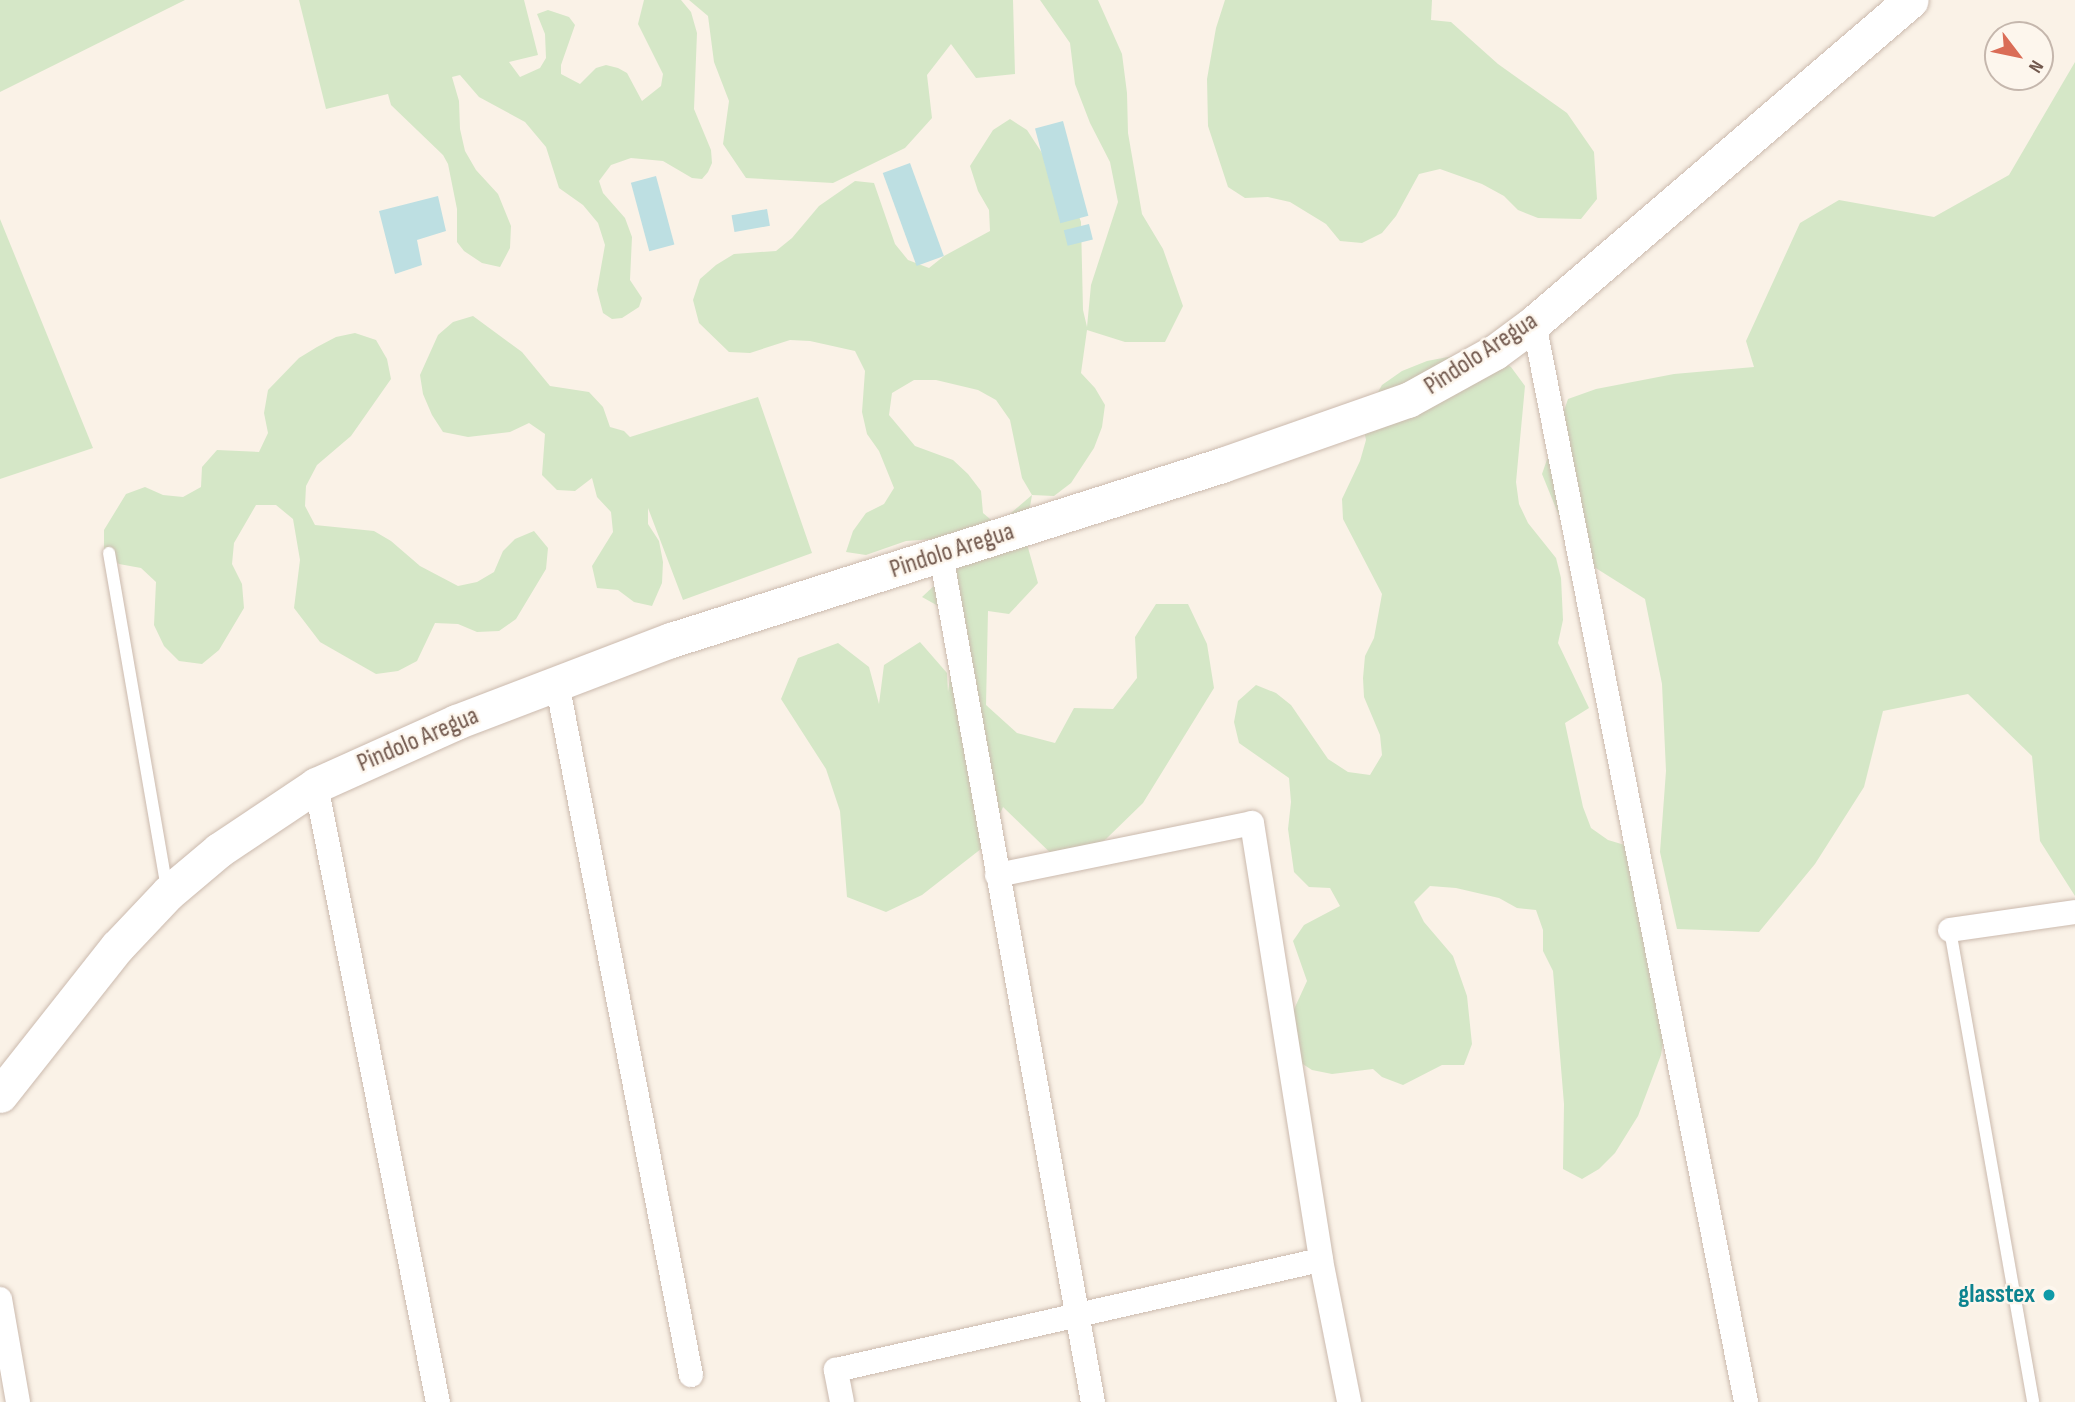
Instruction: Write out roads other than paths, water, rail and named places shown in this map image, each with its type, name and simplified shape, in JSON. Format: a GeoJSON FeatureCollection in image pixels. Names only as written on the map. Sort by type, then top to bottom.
{"type":"FeatureCollection","features":[{"type":"Feature","properties":{"kind":"main road","name":"Pindolo Aregua"},"geometry":{"type":"LineString","coordinates":[[0,1095],[117,947],[168,893],[219,850],[316,785],[456,722],[671,640],[1222,465],[1408,400],[1495,352],[1534,323],[1911,0]]}},
{"type":"Feature","properties":{"kind":"street"},"geometry":{"type":"LineString","coordinates":[[1534,323],[1745,1402]]}},
{"type":"Feature","properties":{"kind":"street"},"geometry":{"type":"LineString","coordinates":[[941,555],[1093,1402]]}},
{"type":"Feature","properties":{"kind":"street"},"geometry":{"type":"LineString","coordinates":[[557,683],[691,1375]]}},
{"type":"Feature","properties":{"kind":"street"},"geometry":{"type":"LineString","coordinates":[[316,785],[438,1402]]}},
{"type":"Feature","properties":{"kind":"street"},"geometry":{"type":"LineString","coordinates":[[997,875],[1252,823],[1321,1260],[1349,1402]]}},
{"type":"Feature","properties":{"kind":"street"},"geometry":{"type":"LineString","coordinates":[[1950,930],[2075,912]]}},
{"type":"Feature","properties":{"kind":"street"},"geometry":{"type":"LineString","coordinates":[[842,1402],[836,1370],[1321,1260]]}},
{"type":"Feature","properties":{"kind":"street"},"geometry":{"type":"LineString","coordinates":[[0,1299],[19,1402]]}},
{"type":"Feature","properties":{"kind":"lane"},"geometry":{"type":"LineString","coordinates":[[109,553],[168,893]]}},
{"type":"Feature","properties":{"kind":"lane"},"geometry":{"type":"LineString","coordinates":[[1950,930],[2033,1402]]}},
{"type":"Feature","properties":{"kind":"water"},"geometry":{"type":"Polygon","coordinates":[[[1063,121],[1088,216],[1060,223],[1035,129],[1063,121]]]}},
{"type":"Feature","properties":{"kind":"water"},"geometry":{"type":"Polygon","coordinates":[[[910,163],[944,256],[917,266],[883,173],[910,163]]]}},
{"type":"Feature","properties":{"kind":"water"},"geometry":{"type":"Polygon","coordinates":[[[656,176],[674,245],[649,251],[631,183],[656,176]]]}},
{"type":"Feature","properties":{"kind":"water"},"geometry":{"type":"Polygon","coordinates":[[[438,196],[446,231],[417,240],[422,265],[395,274],[379,211],[438,196]]]}},
{"type":"Feature","properties":{"kind":"water"},"geometry":{"type":"Polygon","coordinates":[[[767,209],[770,226],[734,232],[732,215],[767,209]]]}},
{"type":"Feature","properties":{"kind":"water"},"geometry":{"type":"Polygon","coordinates":[[[1089,224],[1093,240],[1068,246],[1064,230],[1089,224]]]}},
{"type":"Feature","properties":{"kind":"place","name":"glasstex"},"geometry":{"type":"Point","coordinates":[2049,1295]}}]}
